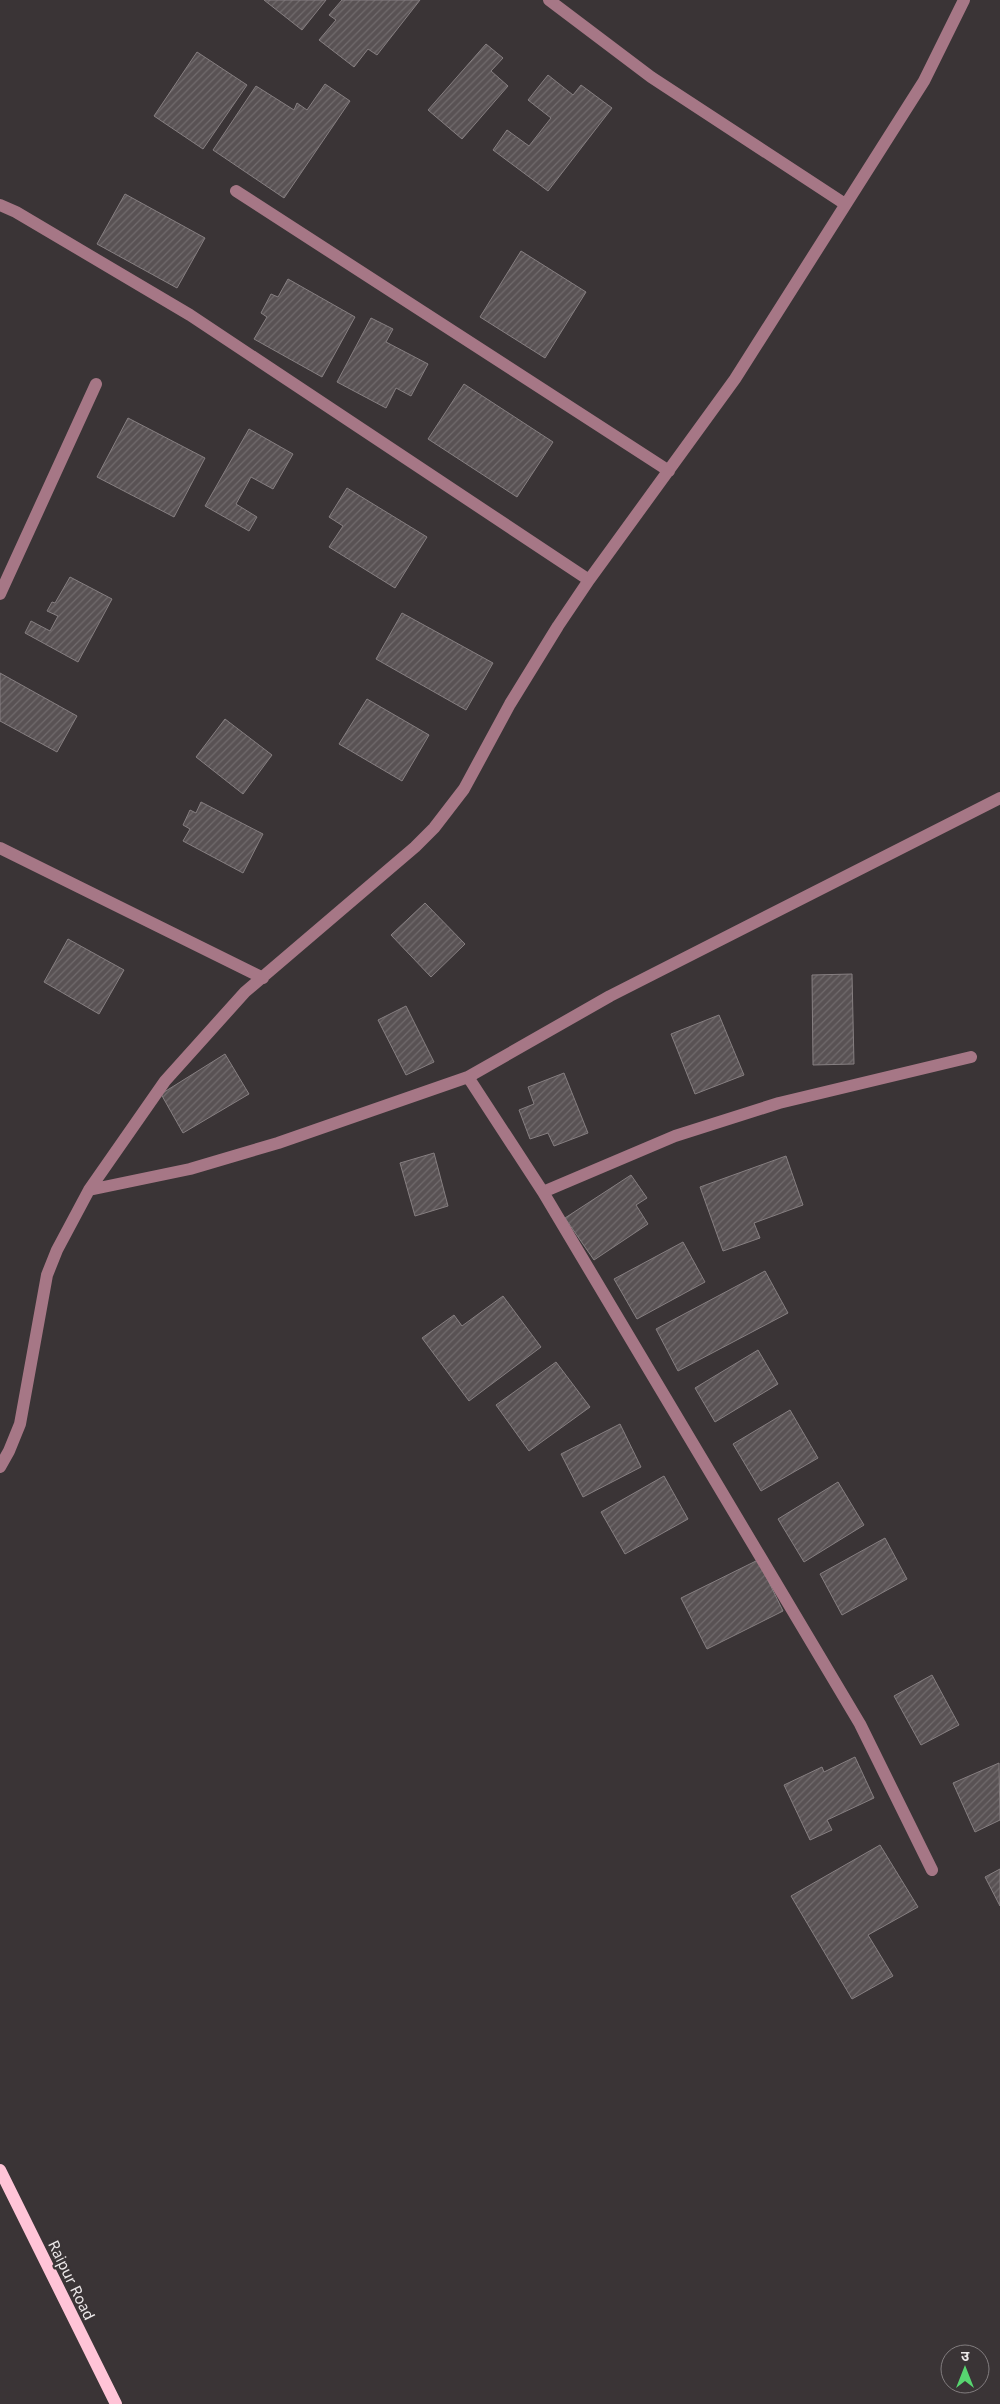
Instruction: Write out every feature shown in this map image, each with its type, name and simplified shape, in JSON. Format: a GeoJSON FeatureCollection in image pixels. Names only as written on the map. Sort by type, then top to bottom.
{"type":"FeatureCollection","features":[{"type":"Feature","properties":{"kind":"main road","name":"Raipur Road"},"geometry":{"type":"LineString","coordinates":[[0,2170],[116,2404]]}},
{"type":"Feature","properties":{"kind":"street"},"geometry":{"type":"LineString","coordinates":[[549,0],[651,77],[845,204]]}},
{"type":"Feature","properties":{"kind":"street"},"geometry":{"type":"LineString","coordinates":[[0,1467],[20,1424],[46,1275],[89,1190],[165,1081],[245,992],[434,828],[464,789],[510,704],[589,580],[735,379],[924,81],[964,0]]}},
{"type":"Feature","properties":{"kind":"street"},"geometry":{"type":"LineString","coordinates":[[236,191],[669,471]]}},
{"type":"Feature","properties":{"kind":"street"},"geometry":{"type":"LineString","coordinates":[[0,205],[16,212],[190,315],[589,580]]}},
{"type":"Feature","properties":{"kind":"street"},"geometry":{"type":"LineString","coordinates":[[0,594],[96,384]]}},
{"type":"Feature","properties":{"kind":"street"},"geometry":{"type":"LineString","coordinates":[[89,1190],[190,1169],[278,1144],[468,1077],[610,996],[1000,798]]}},
{"type":"Feature","properties":{"kind":"street"},"geometry":{"type":"LineString","coordinates":[[0,848],[262,978]]}},
{"type":"Feature","properties":{"kind":"street"},"geometry":{"type":"LineString","coordinates":[[543,1192],[675,1136],[779,1103],[971,1057]]}},
{"type":"Feature","properties":{"kind":"street"},"geometry":{"type":"LineString","coordinates":[[468,1077],[543,1192],[860,1724],[932,1870]]}},
{"type":"Feature","properties":{"kind":"building"},"geometry":{"type":"Polygon","coordinates":[[[264,0],[326,0],[302,30],[264,0]]]}},
{"type":"Feature","properties":{"kind":"building"},"geometry":{"type":"Polygon","coordinates":[[[342,0],[420,0],[377,55],[368,49],[354,67],[319,40],[336,20],[329,15],[342,0]]]}},
{"type":"Feature","properties":{"kind":"building"},"geometry":{"type":"Polygon","coordinates":[[[486,44],[503,58],[491,71],[508,86],[462,139],[428,110],[486,44]]]}},
{"type":"Feature","properties":{"kind":"building"},"geometry":{"type":"Polygon","coordinates":[[[197,52],[247,85],[203,149],[154,116],[197,52]]]}},
{"type":"Feature","properties":{"kind":"building"},"geometry":{"type":"Polygon","coordinates":[[[548,75],[573,95],[581,85],[612,108],[548,191],[493,150],[507,130],[529,146],[551,118],[528,100],[548,75]]]}},
{"type":"Feature","properties":{"kind":"building"},"geometry":{"type":"Polygon","coordinates":[[[325,84],[350,101],[284,198],[213,150],[256,86],[294,110],[297,103],[307,110],[325,84]]]}},
{"type":"Feature","properties":{"kind":"building"},"geometry":{"type":"Polygon","coordinates":[[[125,194],[205,238],[177,288],[97,244],[125,194]]]}},
{"type":"Feature","properties":{"kind":"building"},"geometry":{"type":"Polygon","coordinates":[[[521,251],[586,292],[545,358],[480,317],[521,251]]]}},
{"type":"Feature","properties":{"kind":"building"},"geometry":{"type":"Polygon","coordinates":[[[288,279],[355,317],[322,377],[254,339],[267,317],[261,313],[271,294],[278,297],[288,279]]]}},
{"type":"Feature","properties":{"kind":"building"},"geometry":{"type":"Polygon","coordinates":[[[371,318],[393,329],[386,342],[428,364],[411,396],[396,388],[386,408],[337,382],[371,318]]]}},
{"type":"Feature","properties":{"kind":"building"},"geometry":{"type":"Polygon","coordinates":[[[464,384],[553,442],[517,497],[428,439],[464,384]]]}},
{"type":"Feature","properties":{"kind":"building"},"geometry":{"type":"Polygon","coordinates":[[[128,418],[205,458],[174,517],[97,477],[128,418]]]}},
{"type":"Feature","properties":{"kind":"building"},"geometry":{"type":"Polygon","coordinates":[[[249,429],[293,454],[273,489],[251,477],[236,504],[257,517],[249,531],[205,506],[249,429]]]}},
{"type":"Feature","properties":{"kind":"building"},"geometry":{"type":"Polygon","coordinates":[[[347,488],[427,537],[395,588],[329,547],[343,526],[329,517],[347,488]]]}},
{"type":"Feature","properties":{"kind":"building"},"geometry":{"type":"Polygon","coordinates":[[[70,577],[112,599],[78,662],[25,633],[31,621],[50,631],[58,616],[47,611],[52,602],[55,603],[70,577]]]}},
{"type":"Feature","properties":{"kind":"building"},"geometry":{"type":"Polygon","coordinates":[[[402,613],[493,663],[466,710],[376,659],[402,613]]]}},
{"type":"Feature","properties":{"kind":"building"},"geometry":{"type":"Polygon","coordinates":[[[0,673],[77,716],[57,752],[0,721],[0,673]]]}},
{"type":"Feature","properties":{"kind":"building"},"geometry":{"type":"Polygon","coordinates":[[[367,699],[429,735],[402,781],[339,744],[367,699]]]}},
{"type":"Feature","properties":{"kind":"building"},"geometry":{"type":"Polygon","coordinates":[[[225,719],[272,755],[243,794],[196,757],[225,719]]]}},
{"type":"Feature","properties":{"kind":"building"},"geometry":{"type":"Polygon","coordinates":[[[201,802],[263,834],[243,873],[183,841],[190,829],[183,825],[190,810],[196,813],[201,802]]]}},
{"type":"Feature","properties":{"kind":"building"},"geometry":{"type":"Polygon","coordinates":[[[425,903],[465,944],[431,977],[391,935],[425,903]]]}},
{"type":"Feature","properties":{"kind":"building"},"geometry":{"type":"Polygon","coordinates":[[[68,939],[124,970],[99,1014],[44,982],[68,939]]]}},
{"type":"Feature","properties":{"kind":"building"},"geometry":{"type":"Polygon","coordinates":[[[852,974],[854,1064],[813,1065],[812,975],[852,974]]]}},
{"type":"Feature","properties":{"kind":"building"},"geometry":{"type":"Polygon","coordinates":[[[406,1006],[434,1062],[406,1075],[378,1020],[406,1006]]]}},
{"type":"Feature","properties":{"kind":"building"},"geometry":{"type":"Polygon","coordinates":[[[719,1015],[744,1075],[695,1094],[671,1034],[719,1015]]]}},
{"type":"Feature","properties":{"kind":"building"},"geometry":{"type":"Polygon","coordinates":[[[225,1054],[249,1094],[183,1133],[161,1094],[225,1054]]]}},
{"type":"Feature","properties":{"kind":"building"},"geometry":{"type":"Polygon","coordinates":[[[564,1073],[588,1133],[554,1146],[548,1133],[530,1139],[519,1110],[534,1104],[528,1087],[564,1073]]]}},
{"type":"Feature","properties":{"kind":"building"},"geometry":{"type":"Polygon","coordinates":[[[434,1153],[448,1206],[415,1216],[400,1163],[434,1153]]]}},
{"type":"Feature","properties":{"kind":"building"},"geometry":{"type":"Polygon","coordinates":[[[786,1156],[803,1205],[754,1223],[760,1238],[723,1251],[700,1187],[786,1156]]]}},
{"type":"Feature","properties":{"kind":"building"},"geometry":{"type":"Polygon","coordinates":[[[631,1175],[647,1198],[636,1205],[648,1224],[594,1260],[565,1218],[631,1175]]]}},
{"type":"Feature","properties":{"kind":"building"},"geometry":{"type":"Polygon","coordinates":[[[683,1242],[705,1282],[637,1319],[614,1279],[683,1242]]]}},
{"type":"Feature","properties":{"kind":"building"},"geometry":{"type":"Polygon","coordinates":[[[765,1271],[788,1313],[678,1371],[656,1329],[765,1271]]]}},
{"type":"Feature","properties":{"kind":"building"},"geometry":{"type":"Polygon","coordinates":[[[503,1296],[541,1347],[469,1401],[422,1338],[454,1315],[462,1326],[503,1296]]]}},
{"type":"Feature","properties":{"kind":"building"},"geometry":{"type":"Polygon","coordinates":[[[758,1350],[778,1384],[715,1422],[695,1388],[758,1350]]]}},
{"type":"Feature","properties":{"kind":"building"},"geometry":{"type":"Polygon","coordinates":[[[556,1362],[590,1407],[529,1451],[496,1405],[556,1362]]]}},
{"type":"Feature","properties":{"kind":"building"},"geometry":{"type":"Polygon","coordinates":[[[790,1410],[818,1458],[761,1491],[733,1444],[790,1410]]]}},
{"type":"Feature","properties":{"kind":"building"},"geometry":{"type":"Polygon","coordinates":[[[620,1424],[641,1467],[583,1497],[561,1454],[620,1424]]]}},
{"type":"Feature","properties":{"kind":"building"},"geometry":{"type":"Polygon","coordinates":[[[664,1476],[688,1519],[625,1554],[601,1512],[664,1476]]]}},
{"type":"Feature","properties":{"kind":"building"},"geometry":{"type":"Polygon","coordinates":[[[838,1482],[864,1525],[804,1562],[778,1519],[838,1482]]]}},
{"type":"Feature","properties":{"kind":"building"},"geometry":{"type":"Polygon","coordinates":[[[885,1538],[907,1579],[842,1615],[820,1574],[885,1538]]]}},
{"type":"Feature","properties":{"kind":"building"},"geometry":{"type":"Polygon","coordinates":[[[758,1560],[783,1611],[707,1649],[681,1598],[758,1560]]]}},
{"type":"Feature","properties":{"kind":"building"},"geometry":{"type":"Polygon","coordinates":[[[932,1675],[959,1725],[921,1745],[894,1696],[932,1675]]]}},
{"type":"Feature","properties":{"kind":"building"},"geometry":{"type":"Polygon","coordinates":[[[855,1757],[874,1798],[827,1820],[832,1830],[810,1840],[784,1785],[822,1767],[824,1772],[855,1757]]]}},
{"type":"Feature","properties":{"kind":"building"},"geometry":{"type":"Polygon","coordinates":[[[999,1763],[1000,1820],[975,1832],[953,1783],[999,1763]]]}},
{"type":"Feature","properties":{"kind":"building"},"geometry":{"type":"Polygon","coordinates":[[[880,1845],[918,1907],[868,1935],[893,1976],[852,1999],[791,1896],[880,1845]]]}},
{"type":"Feature","properties":{"kind":"building"},"geometry":{"type":"Polygon","coordinates":[[[1000,1869],[1000,1906],[985,1877],[1000,1869]]]}}]}
